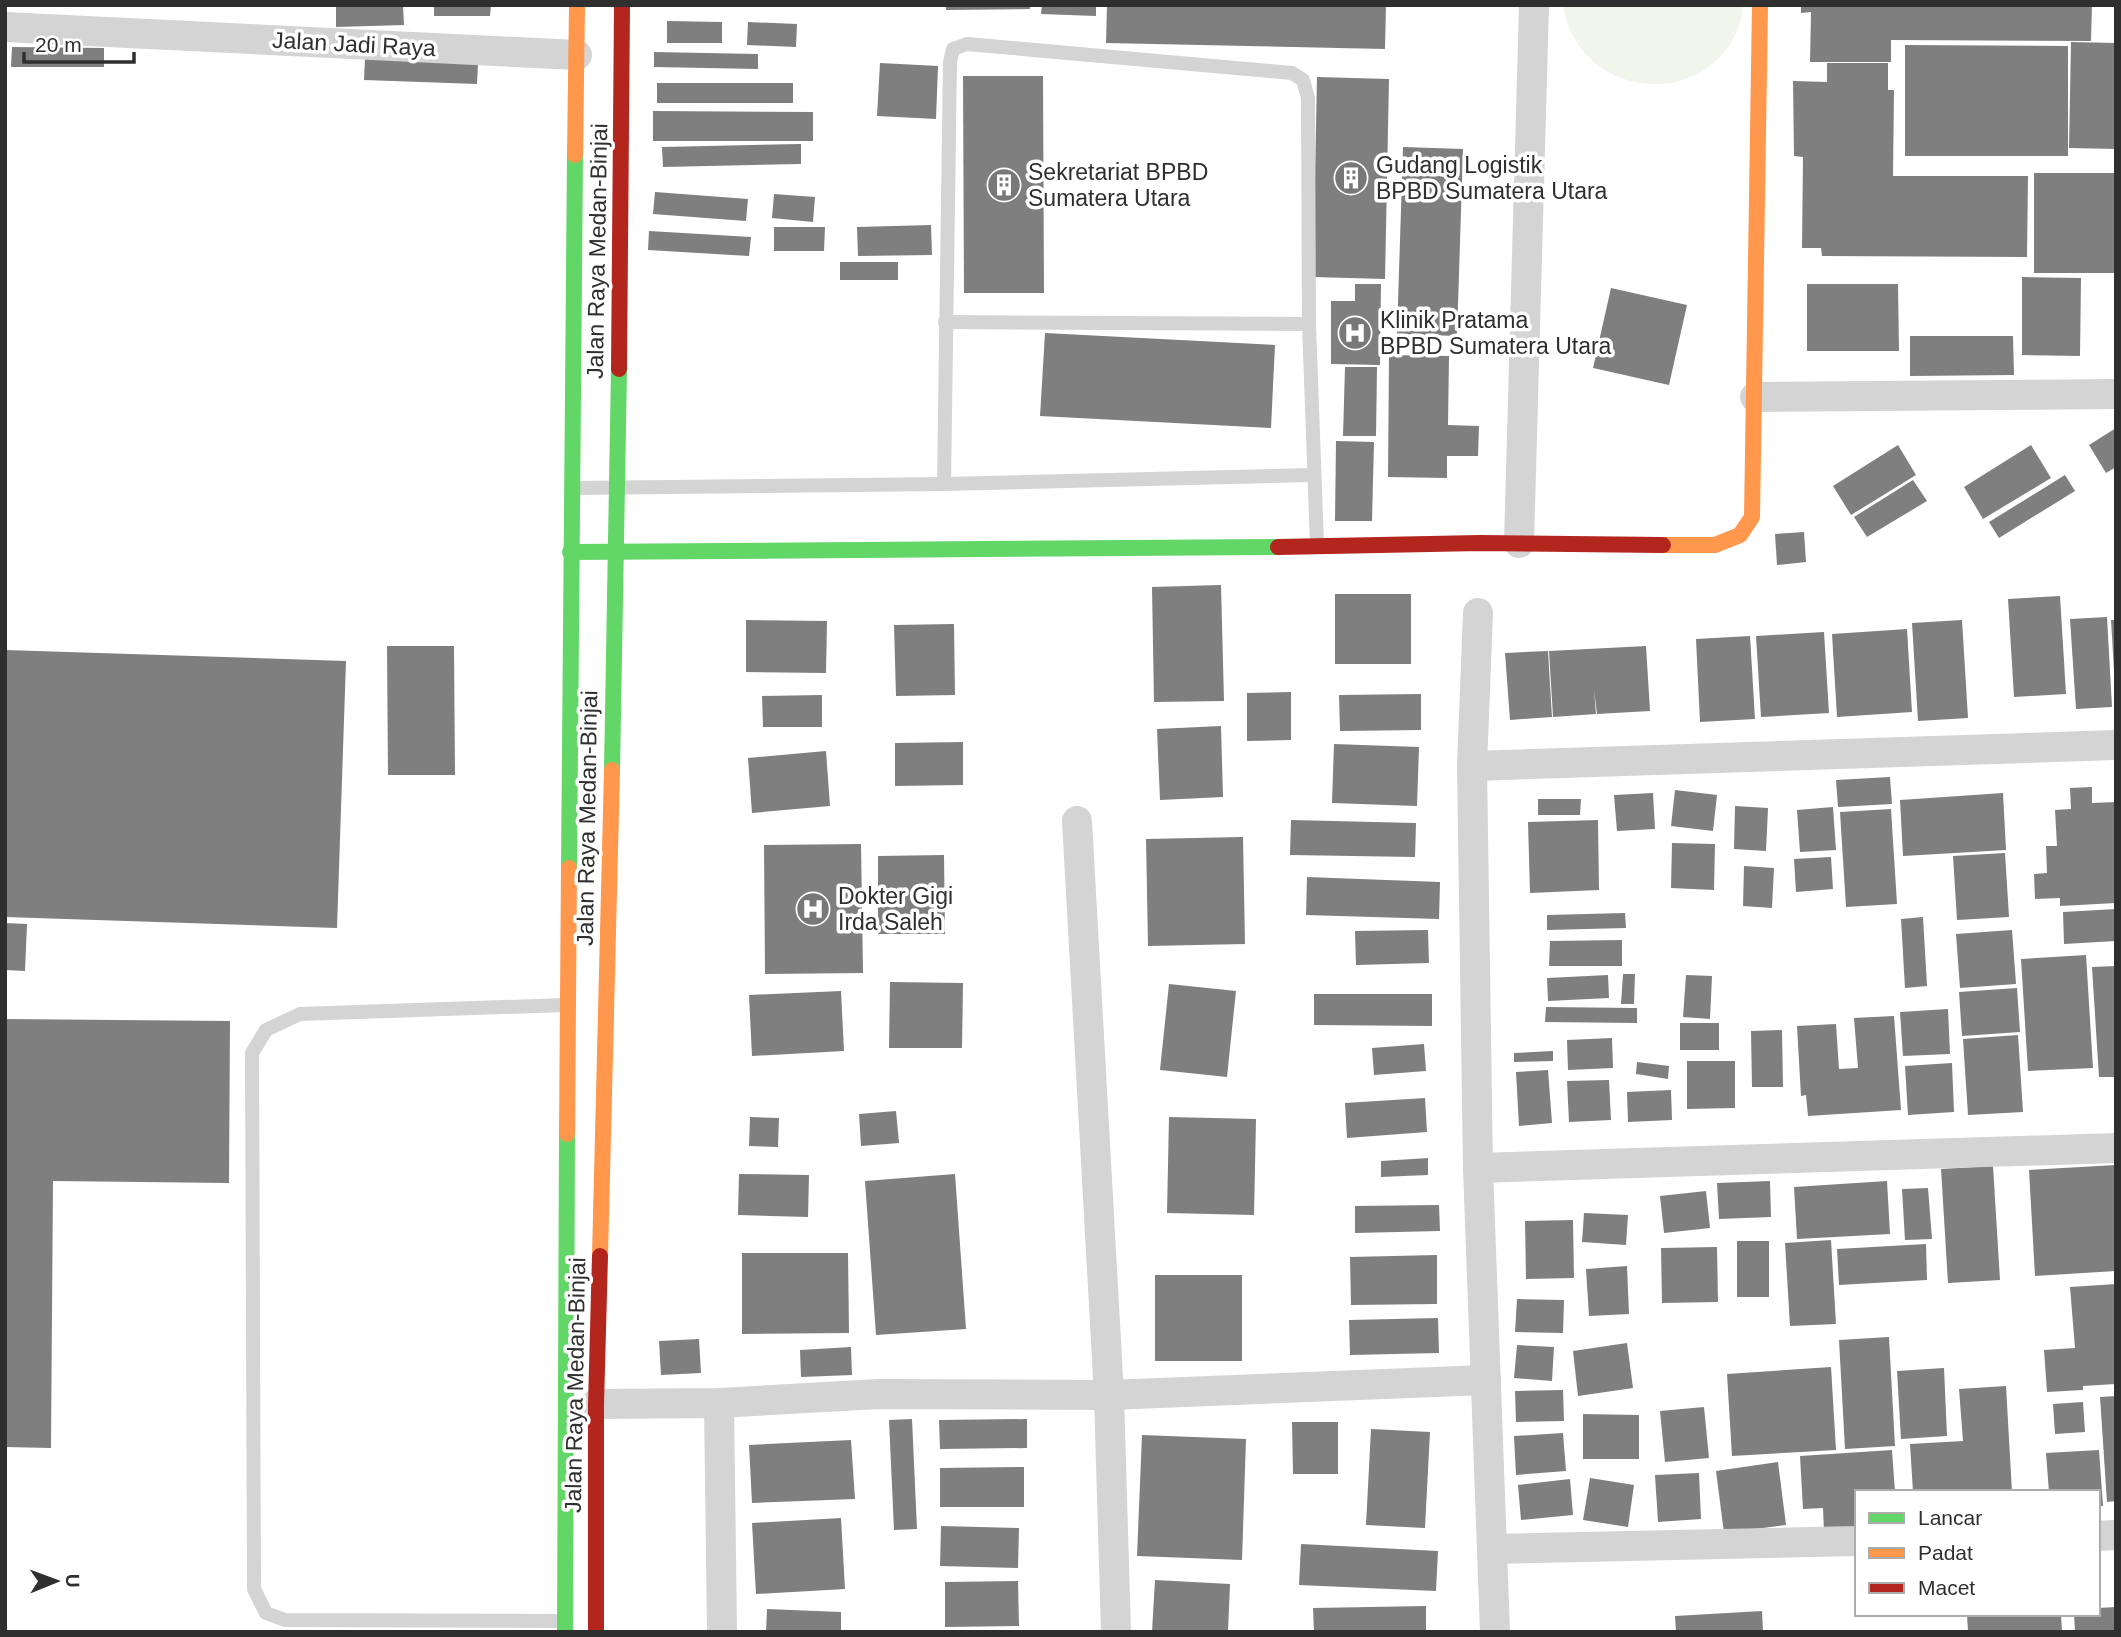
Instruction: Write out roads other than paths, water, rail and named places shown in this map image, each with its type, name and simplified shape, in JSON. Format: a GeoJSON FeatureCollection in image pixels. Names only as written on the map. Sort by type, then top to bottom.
{"type":"FeatureCollection","features":[{"type":"Feature","properties":{"kind":"main road","name":"Jalan Raya Medan-Binjai"},"geometry":{"type":"LineString","coordinates":[[577,5],[570,552],[586,1005],[596,1404],[596,1632]]}},
{"type":"Feature","properties":{"kind":"main road","name":"Jalan Raya Medan-Binjai"},"geometry":{"type":"LineString","coordinates":[[565,1626],[586,1005],[617,552],[622,5]]}},
{"type":"Feature","properties":{"kind":"main road"},"geometry":{"type":"LineString","coordinates":[[570,552],[1519,543],[1716,545],[1740,535],[1752,517],[1760,5]]}},
{"type":"Feature","properties":{"kind":"street"},"geometry":{"type":"LineString","coordinates":[[1519,543],[1534,5]]}},
{"type":"Feature","properties":{"kind":"street","name":"Jalan Jadi Raya"},"geometry":{"type":"LineString","coordinates":[[5,27],[577,55]]}},
{"type":"Feature","properties":{"kind":"street"},"geometry":{"type":"LineString","coordinates":[[1755,397],[2116,394]]}},
{"type":"Feature","properties":{"kind":"street"},"geometry":{"type":"LineString","coordinates":[[1478,613],[1472,766],[1478,1168],[1495,1632]]}},
{"type":"Feature","properties":{"kind":"street"},"geometry":{"type":"LineString","coordinates":[[1472,766],[2116,744]]}},
{"type":"Feature","properties":{"kind":"street"},"geometry":{"type":"LineString","coordinates":[[1077,821],[1109,1395],[1116,1632]]}},
{"type":"Feature","properties":{"kind":"street"},"geometry":{"type":"LineString","coordinates":[[1478,1168],[2116,1148]]}},
{"type":"Feature","properties":{"kind":"street"},"geometry":{"type":"LineString","coordinates":[[596,1404],[719,1403],[879,1394],[1109,1395],[1486,1380]]}},
{"type":"Feature","properties":{"kind":"street"},"geometry":{"type":"LineString","coordinates":[[719,1403],[722,1632]]}},
{"type":"Feature","properties":{"kind":"street"},"geometry":{"type":"LineString","coordinates":[[1492,1549],[1855,1541]]}},
{"type":"Feature","properties":{"kind":"lane"},"geometry":{"type":"LineString","coordinates":[[944,484],[950,62],[953,50],[967,44],[1292,73],[1303,80],[1308,98],[1308,324],[1317,547]]}},
{"type":"Feature","properties":{"kind":"lane"},"geometry":{"type":"LineString","coordinates":[[945,322],[1308,324]]}},
{"type":"Feature","properties":{"kind":"lane"},"geometry":{"type":"LineString","coordinates":[[571,488],[944,484],[1314,475]]}},
{"type":"Feature","properties":{"kind":"lane"},"geometry":{"type":"LineString","coordinates":[[565,1626],[285,1620],[266,1612],[254,1589],[252,1053],[266,1030],[300,1014],[586,1005]]}},
{"type":"Feature","properties":{"kind":"place","name":"Gudang Logistik BPBD Sumatera Utara"},"geometry":{"type":"Point","coordinates":[1351,178]}},
{"type":"Feature","properties":{"kind":"place","name":"Sekretariat BPBD Sumatera Utara"},"geometry":{"type":"Point","coordinates":[1004,185]}},
{"type":"Feature","properties":{"kind":"place","name":"Klinik Pratama BPBD Sumatera Utara"},"geometry":{"type":"Point","coordinates":[1355,333]}},
{"type":"Feature","properties":{"kind":"place","name":"Dokter Gigi Irda Saleh"},"geometry":{"type":"Point","coordinates":[813,909]}}]}
